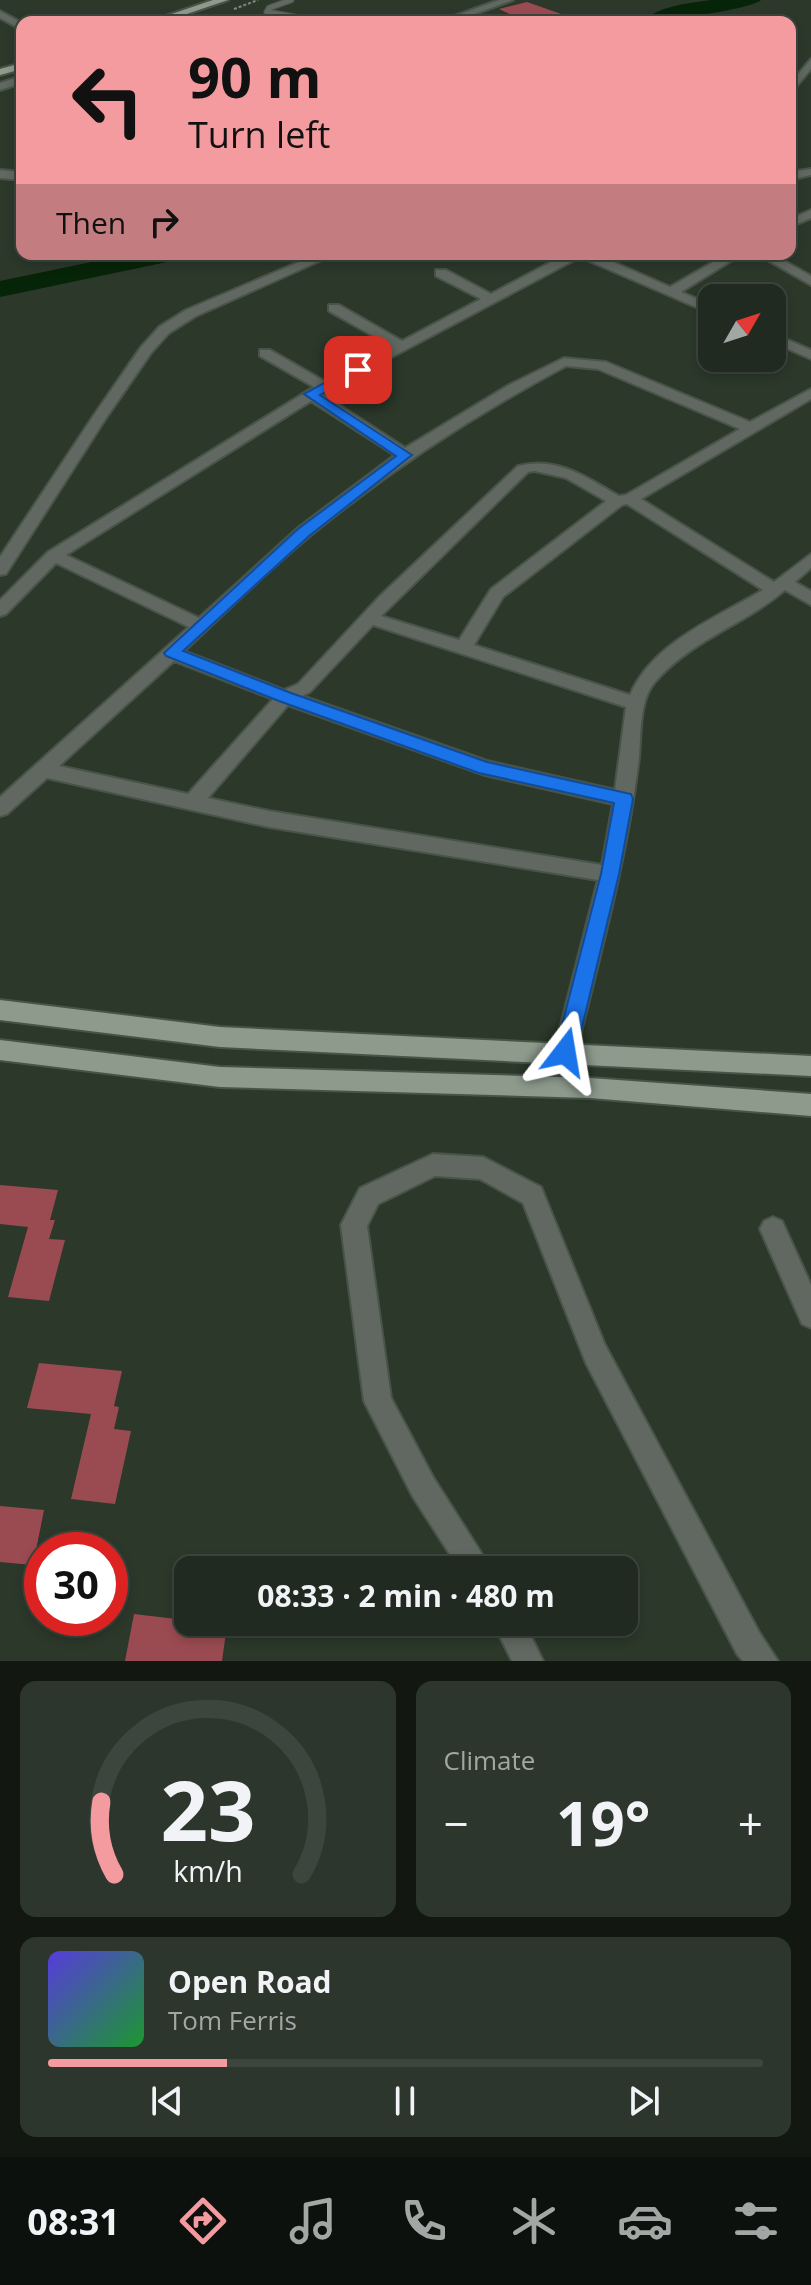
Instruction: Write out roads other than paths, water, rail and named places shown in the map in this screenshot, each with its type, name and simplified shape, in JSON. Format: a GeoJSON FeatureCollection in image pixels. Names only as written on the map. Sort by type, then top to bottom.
{"type":"FeatureCollection","features":[{"type":"Feature","properties":{"kind":"main road"},"geometry":{"type":"LineString","coordinates":[[169,16],[207,2],[223,0]]}},
{"type":"Feature","properties":{"kind":"main road"},"geometry":{"type":"LineString","coordinates":[[197,16],[236,2]]}},
{"type":"Feature","properties":{"kind":"main road"},"geometry":{"type":"LineString","coordinates":[[0,1010],[220,1037],[811,1066]]}},
{"type":"Feature","properties":{"kind":"main road"},"geometry":{"type":"LineString","coordinates":[[0,1050],[220,1077],[590,1088],[811,1105]]}},
{"type":"Feature","properties":{"kind":"street"},"geometry":{"type":"LineString","coordinates":[[459,16],[508,0]]}},
{"type":"Feature","properties":{"kind":"street"},"geometry":{"type":"LineString","coordinates":[[796,83],[811,62]]}},
{"type":"Feature","properties":{"kind":"street"},"geometry":{"type":"LineString","coordinates":[[0,570],[99,418],[146,350],[164,330],[191,313],[315,260]]}},
{"type":"Feature","properties":{"kind":"street"},"geometry":{"type":"LineString","coordinates":[[0,610],[54,556],[317,390],[565,260]]}},
{"type":"Feature","properties":{"kind":"street"},"geometry":{"type":"LineString","coordinates":[[598,260],[698,304]]}},
{"type":"Feature","properties":{"kind":"street"},"geometry":{"type":"LineString","coordinates":[[671,292],[726,260]]}},
{"type":"Feature","properties":{"kind":"street"},"geometry":{"type":"LineString","coordinates":[[774,260],[811,281]]}},
{"type":"Feature","properties":{"kind":"street"},"geometry":{"type":"LineString","coordinates":[[441,273],[491,299]]}},
{"type":"Feature","properties":{"kind":"street"},"geometry":{"type":"LineString","coordinates":[[334,308],[401,346]]}},
{"type":"Feature","properties":{"kind":"street"},"geometry":{"type":"LineString","coordinates":[[786,343],[811,355]]}},
{"type":"Feature","properties":{"kind":"street"},"geometry":{"type":"LineString","coordinates":[[265,353],[405,455]]}},
{"type":"Feature","properties":{"kind":"street"},"geometry":{"type":"LineString","coordinates":[[0,809],[304,532],[405,455],[514,388],[564,362],[601,365],[751,428]]}},
{"type":"Feature","properties":{"kind":"street"},"geometry":{"type":"LineString","coordinates":[[464,646],[497,593],[624,500],[811,393]]}},
{"type":"Feature","properties":{"kind":"street"},"geometry":{"type":"LineString","coordinates":[[191,804],[285,697],[304,688],[370,618],[523,469],[542,465],[555,468],[624,500],[780,586],[811,599]]}},
{"type":"Feature","properties":{"kind":"street"},"geometry":{"type":"LineString","coordinates":[[54,556],[200,625]]}},
{"type":"Feature","properties":{"kind":"street"},"geometry":{"type":"LineString","coordinates":[[565,1052],[610,874],[624,799],[636,703],[645,681],[683,645],[780,586],[811,559]]}},
{"type":"Feature","properties":{"kind":"street"},"geometry":{"type":"LineString","coordinates":[[370,618],[636,703]]}},
{"type":"Feature","properties":{"kind":"street"},"geometry":{"type":"LineString","coordinates":[[172,653],[485,768],[624,799]]}},
{"type":"Feature","properties":{"kind":"street"},"geometry":{"type":"LineString","coordinates":[[45,770],[191,804],[610,874]]}},
{"type":"Feature","properties":{"kind":"street"},"geometry":{"type":"LineString","coordinates":[[468,1556],[423,1487],[378,1401],[354,1225],[369,1196],[433,1165],[483,1168],[532,1195],[595,1354],[748,1643],[763,1661]]}},
{"type":"Feature","properties":{"kind":"street"},"geometry":{"type":"LineString","coordinates":[[773,1229],[811,1315]]}},
{"type":"Feature","properties":{"kind":"street"},"geometry":{"type":"LineString","coordinates":[[515,1636],[528,1661]]}},
{"type":"Feature","properties":{"kind":"lane"},"geometry":{"type":"LineString","coordinates":[[289,16],[267,12],[269,8],[291,0]]}},
{"type":"Feature","properties":{"kind":"waterway"},"geometry":{"type":"LineString","coordinates":[[667,16],[752,0]]}},
{"type":"Feature","properties":{"kind":"waterway"},"geometry":{"type":"LineString","coordinates":[[0,289],[138,260]]}}]}
